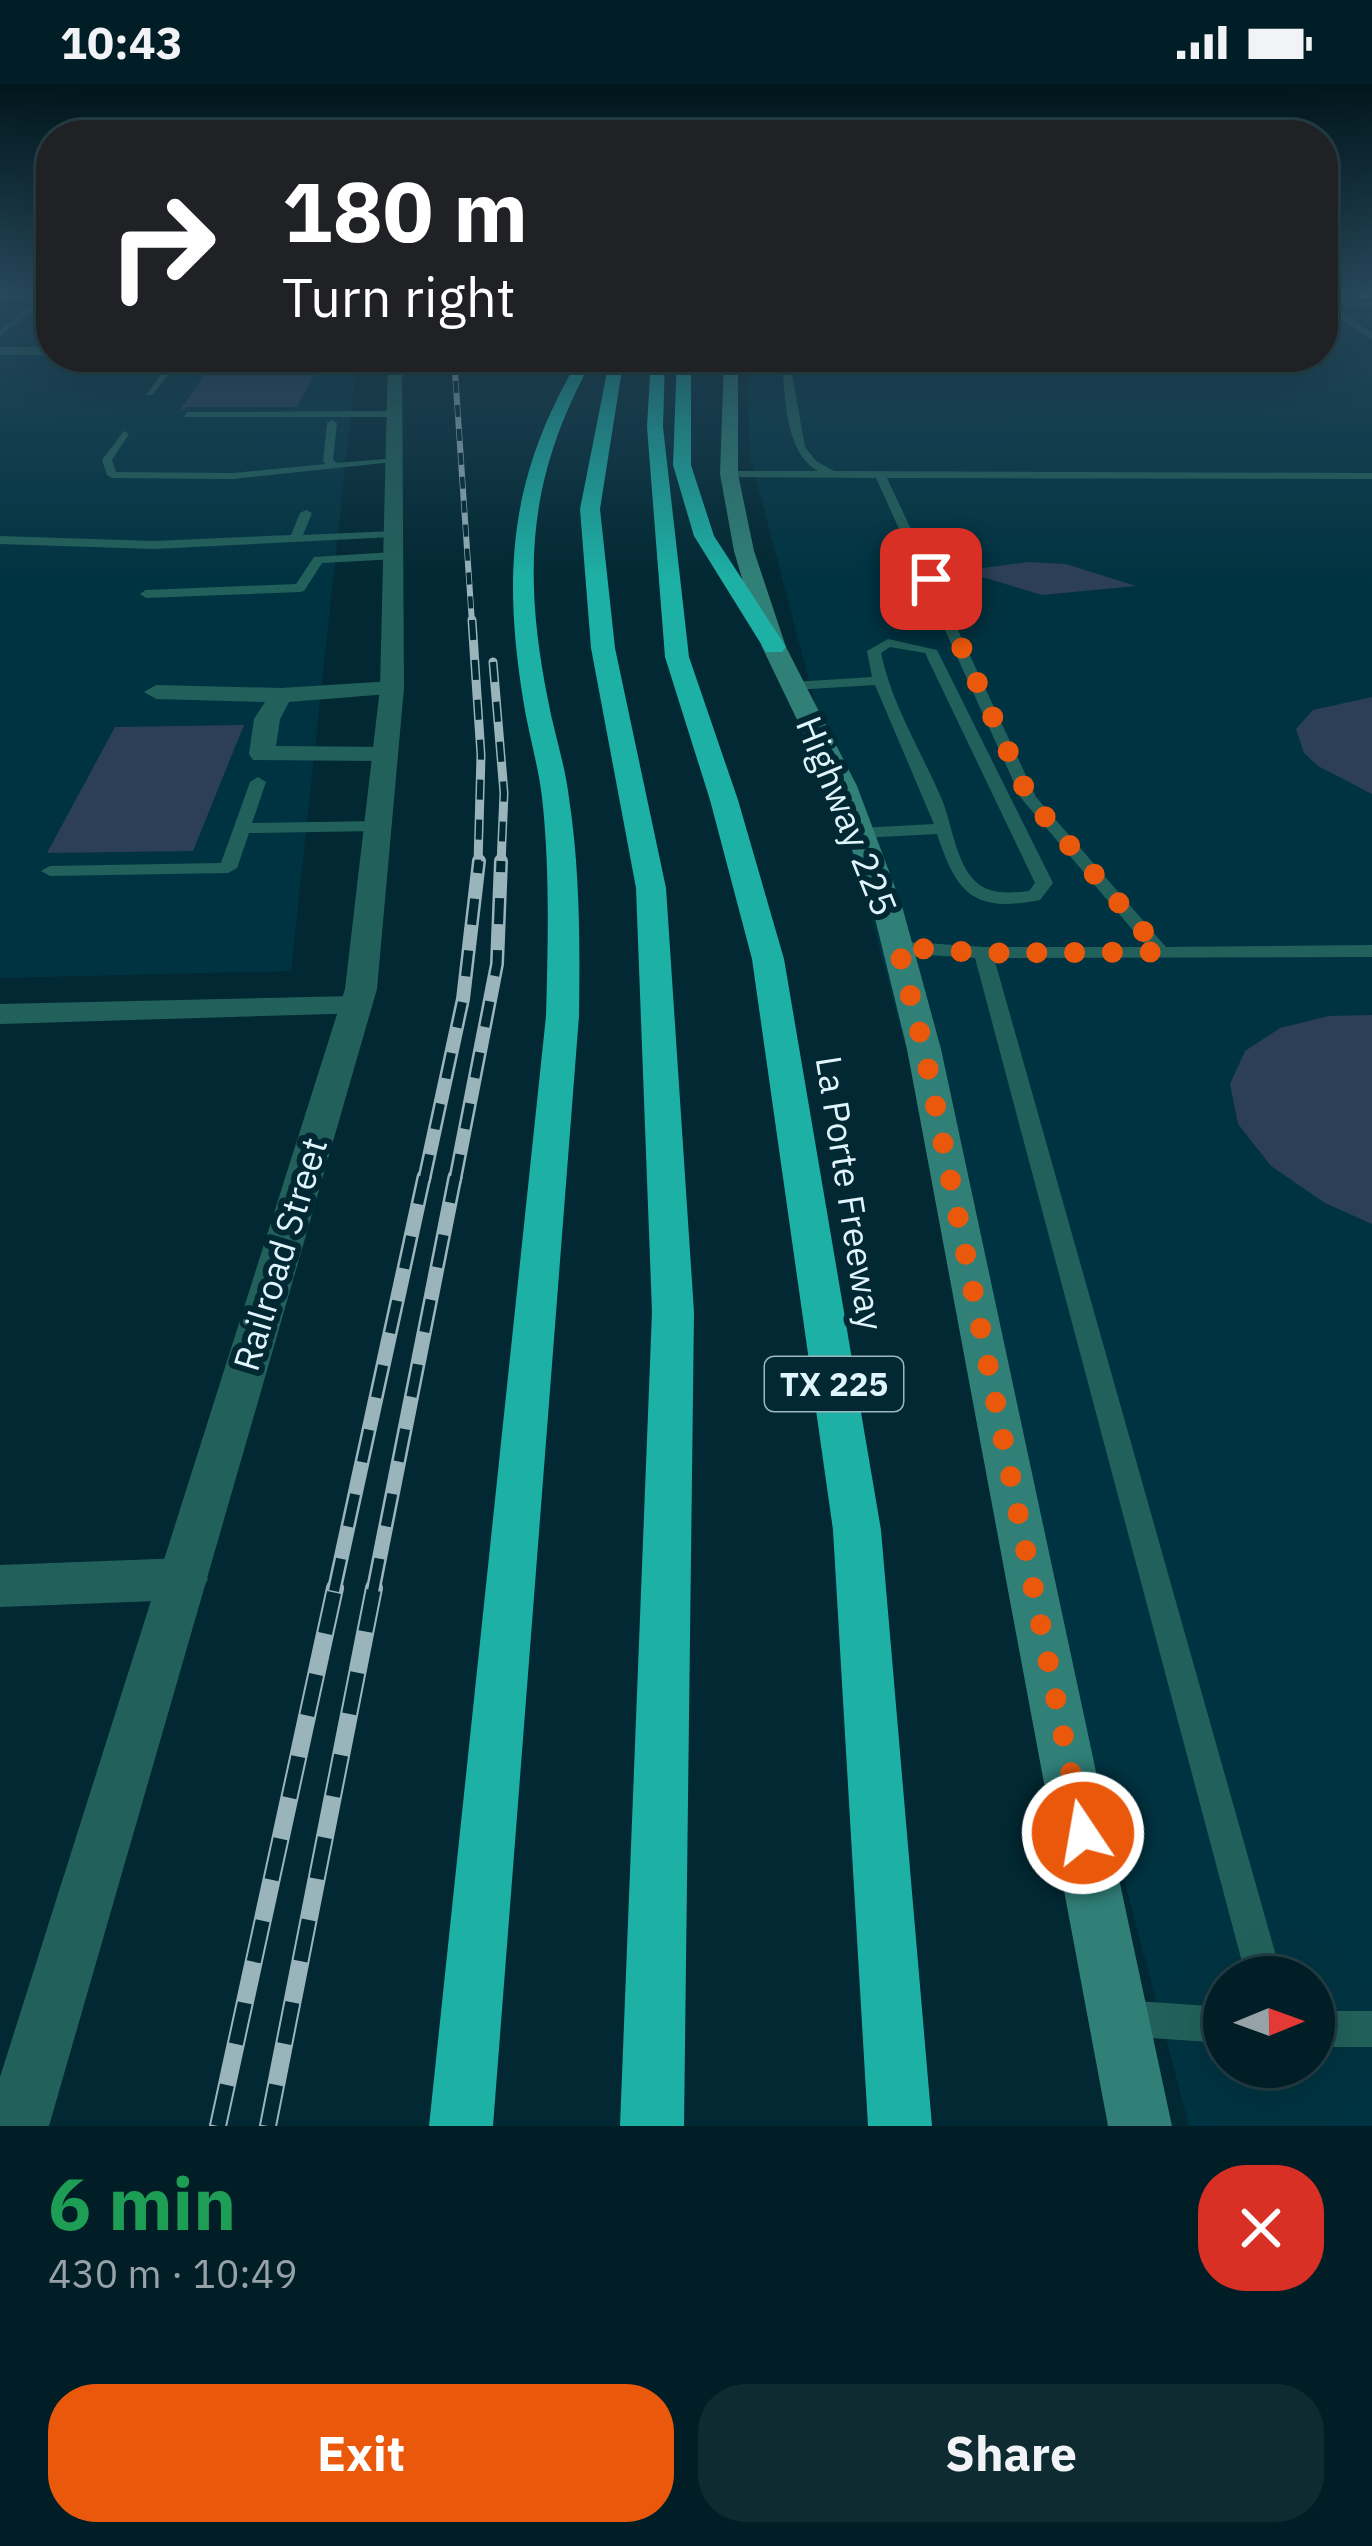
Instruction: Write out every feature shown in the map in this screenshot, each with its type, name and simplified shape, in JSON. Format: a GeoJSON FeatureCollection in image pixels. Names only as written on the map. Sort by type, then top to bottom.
{"type":"FeatureCollection","features":[{"type":"Feature","properties":{"kind":"highway"},"geometry":{"type":"LineString","coordinates":[[461,2126],[558,1094],[562,899],[557,808],[535,696],[520,574],[525,494],[536,454],[570,389]]}},
{"type":"Feature","properties":{"kind":"highway"},"geometry":{"type":"LineString","coordinates":[[611,389],[590,509],[603,648],[651,888],[673,1312],[652,2126]]}},
{"type":"Feature","properties":{"kind":"highway","name":"La Porte Freeway"},"geometry":{"type":"LineString","coordinates":[[657,389],[655,427],[677,657],[724,800],[768,959],[853,1508],[900,2126]]}},
{"type":"Feature","properties":{"kind":"highway"},"geometry":{"type":"LineString","coordinates":[[683,389],[682,465],[704,536],[783,666]]}},
{"type":"Feature","properties":{"kind":"main road","name":"Highway 225"},"geometry":{"type":"LineString","coordinates":[[730,389],[729,474],[744,550],[783,666],[860,833],[898,947],[924,1049],[1140,2126]]}},
{"type":"Feature","properties":{"kind":"street","name":"Railroad Street"},"geometry":{"type":"LineString","coordinates":[[17,2126],[361,989],[392,688],[394,389]]}},
{"type":"Feature","properties":{"kind":"street"},"geometry":{"type":"LineString","coordinates":[[156,692],[280,695],[392,688]]}},
{"type":"Feature","properties":{"kind":"street"},"geometry":{"type":"LineString","coordinates":[[280,695],[267,719],[262,754],[384,753]]}},
{"type":"Feature","properties":{"kind":"street"},"geometry":{"type":"LineString","coordinates":[[0,1014],[354,1006]]}},
{"type":"Feature","properties":{"kind":"street"},"geometry":{"type":"LineString","coordinates":[[0,1586],[183,1579]]}},
{"type":"Feature","properties":{"kind":"lane"},"geometry":{"type":"LineString","coordinates":[[149,393],[152,389]]}},
{"type":"Feature","properties":{"kind":"lane"},"geometry":{"type":"LineString","coordinates":[[790,389],[800,447],[812,463],[831,475]]}},
{"type":"Feature","properties":{"kind":"lane"},"geometry":{"type":"LineString","coordinates":[[187,415],[394,414]]}},
{"type":"Feature","properties":{"kind":"lane"},"geometry":{"type":"LineString","coordinates":[[332,423],[328,461],[334,466]]}},
{"type":"Feature","properties":{"kind":"lane"},"geometry":{"type":"LineString","coordinates":[[124,434],[107,460],[112,476],[233,476],[397,461]]}},
{"type":"Feature","properties":{"kind":"lane"},"geometry":{"type":"LineString","coordinates":[[729,474],[1372,476]]}},
{"type":"Feature","properties":{"kind":"lane"},"geometry":{"type":"LineString","coordinates":[[880,475],[1029,798],[1161,952]]}},
{"type":"Feature","properties":{"kind":"lane"},"geometry":{"type":"LineString","coordinates":[[295,542],[305,513]]}},
{"type":"Feature","properties":{"kind":"lane"},"geometry":{"type":"LineString","coordinates":[[0,540],[393,545]]}},
{"type":"Feature","properties":{"kind":"lane"},"geometry":{"type":"LineString","coordinates":[[146,594],[300,588],[318,560],[393,545]]}},
{"type":"Feature","properties":{"kind":"lane"},"geometry":{"type":"LineString","coordinates":[[888,643],[930,650],[1044,883],[1034,896],[1006,899],[973,890],[959,873],[880,681],[874,651],[888,643]]}},
{"type":"Feature","properties":{"kind":"lane"},"geometry":{"type":"LineString","coordinates":[[783,666],[880,681]]}},
{"type":"Feature","properties":{"kind":"lane"},"geometry":{"type":"LineString","coordinates":[[50,871],[228,868],[258,782]]}},
{"type":"Feature","properties":{"kind":"lane"},"geometry":{"type":"LineString","coordinates":[[242,828],[376,826]]}},
{"type":"Feature","properties":{"kind":"lane"},"geometry":{"type":"LineString","coordinates":[[860,833],[944,829]]}},
{"type":"Feature","properties":{"kind":"lane"},"geometry":{"type":"LineString","coordinates":[[898,947],[983,953],[1372,952]]}},
{"type":"Feature","properties":{"kind":"lane"},"geometry":{"type":"LineString","coordinates":[[983,953],[1258,1956]]}},
{"type":"Feature","properties":{"kind":"lane"},"geometry":{"type":"LineString","coordinates":[[1120,2018],[1203,2024]]}},
{"type":"Feature","properties":{"kind":"lane"},"geometry":{"type":"LineString","coordinates":[[1335,2029],[1372,2029]]}},
{"type":"Feature","properties":{"kind":"shaded area"},"geometry":{"type":"Polygon","coordinates":[[[0,389],[354,389],[291,971],[0,978],[0,389]]]}},
{"type":"Feature","properties":{"kind":"shaded area"},"geometry":{"type":"Polygon","coordinates":[[[747,389],[1372,389],[1372,2126],[1189,2126],[750,456],[747,389]]]}},
{"type":"Feature","properties":{"kind":"building"},"geometry":{"type":"Polygon","coordinates":[[[194,389],[306,389],[297,407],[187,407],[178,413],[194,389]]]}},
{"type":"Feature","properties":{"kind":"building"},"geometry":{"type":"Polygon","coordinates":[[[1028,562],[1066,564],[1136,586],[1042,595],[962,571],[1028,562]]]}},
{"type":"Feature","properties":{"kind":"building"},"geometry":{"type":"Polygon","coordinates":[[[1372,697],[1372,794],[1318,766],[1304,753],[1296,729],[1313,710],[1372,697]]]}},
{"type":"Feature","properties":{"kind":"building"},"geometry":{"type":"Polygon","coordinates":[[[244,725],[193,851],[47,853],[115,727],[244,725]]]}},
{"type":"Feature","properties":{"kind":"building"},"geometry":{"type":"Polygon","coordinates":[[[1372,1015],[1372,1224],[1325,1203],[1271,1166],[1238,1124],[1230,1084],[1245,1051],[1280,1028],[1329,1016],[1372,1015]]]}},
{"type":"Feature","properties":{"kind":"railway"},"geometry":{"type":"LineString","coordinates":[[456,389],[472,623]]}},
{"type":"Feature","properties":{"kind":"railway"},"geometry":{"type":"LineString","coordinates":[[472,620],[481,755],[478,864]]}},
{"type":"Feature","properties":{"kind":"railway"},"geometry":{"type":"LineString","coordinates":[[493,662],[504,793],[501,864]]}},
{"type":"Feature","properties":{"kind":"railway"},"geometry":{"type":"LineString","coordinates":[[424,1180],[463,999],[479,861]]}},
{"type":"Feature","properties":{"kind":"railway"},"geometry":{"type":"LineString","coordinates":[[455,1180],[497,964],[501,861]]}},
{"type":"Feature","properties":{"kind":"railway"},"geometry":{"type":"LineString","coordinates":[[334,1591],[424,1177]]}},
{"type":"Feature","properties":{"kind":"railway"},"geometry":{"type":"LineString","coordinates":[[373,1591],[455,1177]]}},
{"type":"Feature","properties":{"kind":"railway"},"geometry":{"type":"LineString","coordinates":[[218,2126],[335,1588]]}},
{"type":"Feature","properties":{"kind":"railway"},"geometry":{"type":"LineString","coordinates":[[268,2126],[374,1588]]}},
{"type":"Feature","properties":{"kind":"route"},"geometry":{"type":"LineString","coordinates":[[931,579],[1029,798],[1161,952],[983,953],[898,947],[924,1049],[1083,1833]]}}]}
